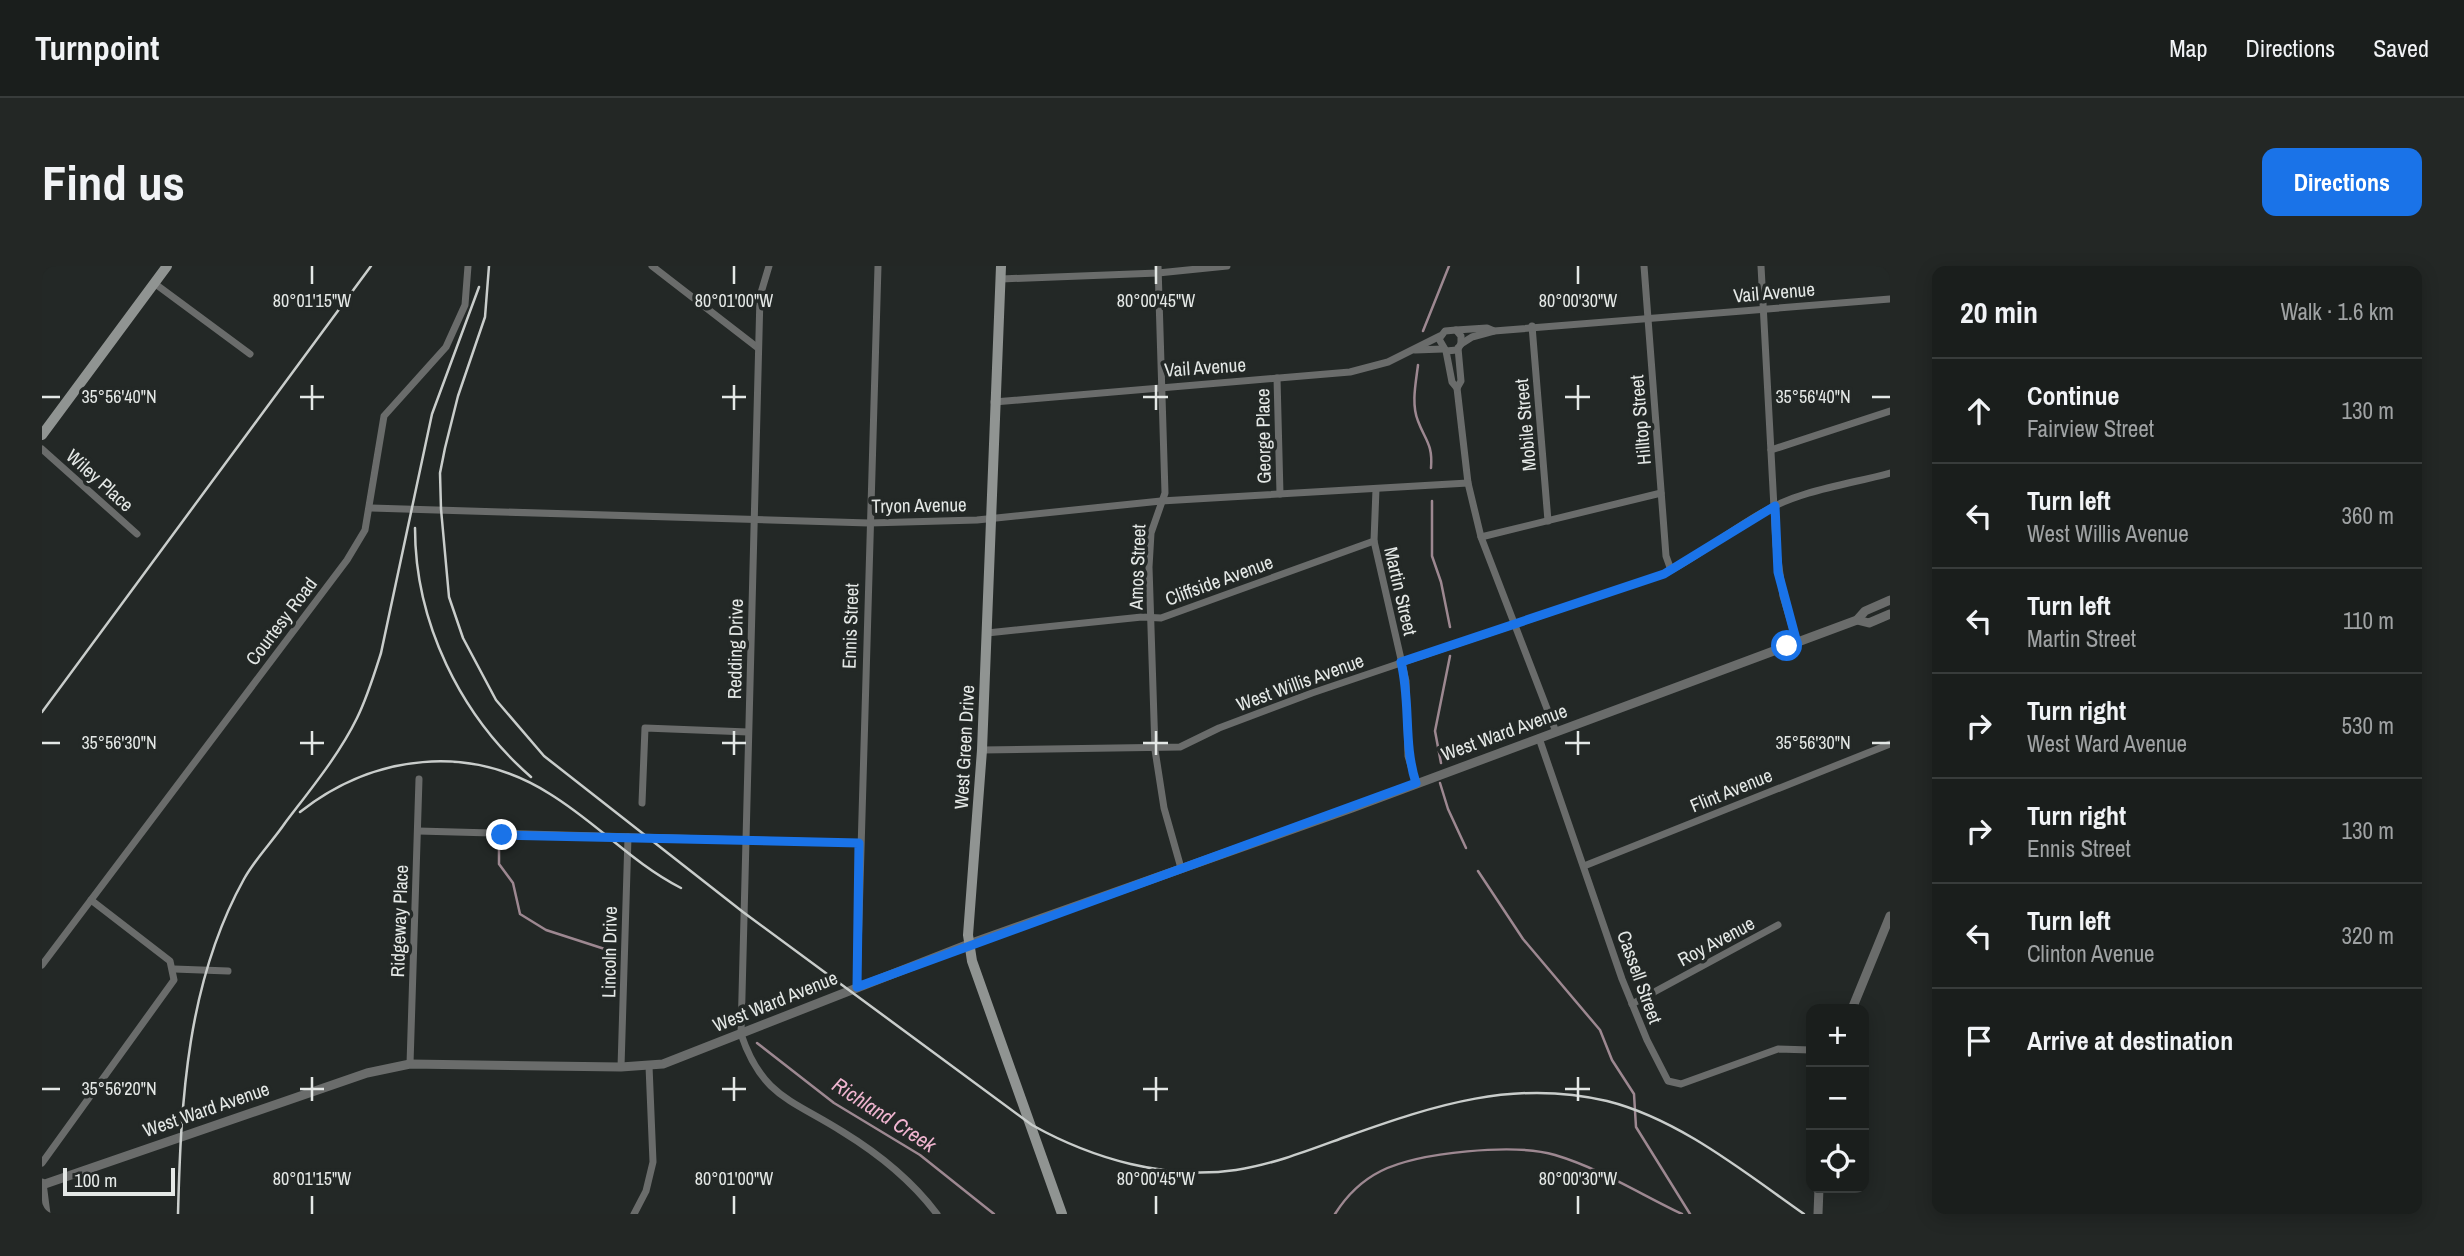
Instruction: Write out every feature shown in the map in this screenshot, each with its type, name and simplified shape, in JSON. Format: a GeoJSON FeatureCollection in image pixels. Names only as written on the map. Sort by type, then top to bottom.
{"type":"FeatureCollection","features":[{"type":"Feature","properties":{"kind":"main road"},"geometry":{"type":"LineString","coordinates":[[42,435],[167,266]]}},
{"type":"Feature","properties":{"kind":"main road","name":"West Green Drive"},"geometry":{"type":"LineString","coordinates":[[1001,266],[993,402],[982,750],[969,944],[1062,1214]]}},
{"type":"Feature","properties":{"kind":"street","name":"Courtesy Road"},"geometry":{"type":"LineString","coordinates":[[42,965],[346,560],[365,530],[371,508],[384,416],[446,347],[465,305],[468,266]]}},
{"type":"Feature","properties":{"kind":"street"},"geometry":{"type":"LineString","coordinates":[[652,266],[758,348]]}},
{"type":"Feature","properties":{"kind":"street","name":"Redding Drive"},"geometry":{"type":"LineString","coordinates":[[741,1034],[758,348],[761,286],[769,266]]}},
{"type":"Feature","properties":{"kind":"street","name":"Ennis Street"},"geometry":{"type":"LineString","coordinates":[[857,987],[859,843],[878,266]]}},
{"type":"Feature","properties":{"kind":"street"},"geometry":{"type":"LineString","coordinates":[[1001,279],[1227,266]]}},
{"type":"Feature","properties":{"kind":"street","name":"Hilltop Street"},"geometry":{"type":"LineString","coordinates":[[1644,266],[1666,555],[1671,570]]}},
{"type":"Feature","properties":{"kind":"street"},"geometry":{"type":"LineString","coordinates":[[1761,266],[1778,572],[1797,643]]}},
{"type":"Feature","properties":{"kind":"street","name":"Amos Street"},"geometry":{"type":"LineString","coordinates":[[1158,270],[1165,493],[1151,533],[1155,750],[1164,808],[1181,868]]}},
{"type":"Feature","properties":{"kind":"street"},"geometry":{"type":"LineString","coordinates":[[154,283],[250,354]]}},
{"type":"Feature","properties":{"kind":"street","name":"Vail Avenue"},"geometry":{"type":"LineString","coordinates":[[1460,346],[1472,337],[1532,326],[1890,299]]}},
{"type":"Feature","properties":{"kind":"street","name":"Mobile Street"},"geometry":{"type":"LineString","coordinates":[[1532,326],[1548,521]]}},
{"type":"Feature","properties":{"kind":"street","name":"Vail Avenue"},"geometry":{"type":"LineString","coordinates":[[1456,330],[1487,328],[1494,331]]}},
{"type":"Feature","properties":{"kind":"street"},"geometry":{"type":"LineString","coordinates":[[1457,388],[1461,382],[1461,336],[1456,330],[1448,329],[1440,336],[1452,382],[1457,388],[1468,483],[1481,537],[1556,732]]}},
{"type":"Feature","properties":{"kind":"street","name":"Vail Avenue"},"geometry":{"type":"LineString","coordinates":[[1415,350],[1419,345],[1440,336]]}},
{"type":"Feature","properties":{"kind":"street"},"geometry":{"type":"LineString","coordinates":[[1444,350],[1460,346]]}},
{"type":"Feature","properties":{"kind":"street","name":"Vail Avenue"},"geometry":{"type":"LineString","coordinates":[[993,402],[1350,372],[1388,362],[1415,350],[1444,350]]}},
{"type":"Feature","properties":{"kind":"street","name":"George Place"},"geometry":{"type":"LineString","coordinates":[[1277,378],[1280,494]]}},
{"type":"Feature","properties":{"kind":"street"},"geometry":{"type":"LineString","coordinates":[[1771,450],[1890,411]]}},
{"type":"Feature","properties":{"kind":"street","name":"Wiley Place"},"geometry":{"type":"LineString","coordinates":[[42,449],[137,534]]}},
{"type":"Feature","properties":{"kind":"street","name":"West Willis Avenue"},"geometry":{"type":"LineString","coordinates":[[982,750],[1155,750],[1189,744],[1248,716],[1671,570],[1775,506],[1802,496],[1890,473]]}},
{"type":"Feature","properties":{"kind":"street","name":"Tryon Avenue"},"geometry":{"type":"LineString","coordinates":[[371,508],[869,523],[991,518],[1161,501],[1468,483]]}},
{"type":"Feature","properties":{"kind":"street","name":"Martin Street"},"geometry":{"type":"LineString","coordinates":[[1376,489],[1374,541],[1408,698],[1408,756],[1416,783]]}},
{"type":"Feature","properties":{"kind":"street"},"geometry":{"type":"LineString","coordinates":[[1481,537],[1661,493]]}},
{"type":"Feature","properties":{"kind":"street","name":"Cliffside Avenue"},"geometry":{"type":"LineString","coordinates":[[987,633],[1160,618],[1374,541]]}},
{"type":"Feature","properties":{"kind":"street","name":"West Ward Avenue"},"geometry":{"type":"LineString","coordinates":[[42,1185],[367,1073],[410,1064],[649,1066],[741,1034],[969,944],[1797,643],[1857,620],[1865,611],[1890,600]]}},
{"type":"Feature","properties":{"kind":"street","name":"West Ward Avenue"},"geometry":{"type":"LineString","coordinates":[[1857,620],[1869,623],[1890,614]]}},
{"type":"Feature","properties":{"kind":"street"},"geometry":{"type":"LineString","coordinates":[[642,803],[645,728],[748,732]]}},
{"type":"Feature","properties":{"kind":"street","name":"Cassell Street"},"geometry":{"type":"LineString","coordinates":[[1539,738],[1632,1004],[1663,1073],[1675,1084],[1778,1049],[1806,1050]]}},
{"type":"Feature","properties":{"kind":"street","name":"Flint Avenue"},"geometry":{"type":"LineString","coordinates":[[1584,866],[1890,744]]}},
{"type":"Feature","properties":{"kind":"street","name":"Ridgeway Place"},"geometry":{"type":"LineString","coordinates":[[410,1064],[419,779]]}},
{"type":"Feature","properties":{"kind":"street"},"geometry":{"type":"LineString","coordinates":[[418,831],[859,843]]}},
{"type":"Feature","properties":{"kind":"street","name":"Lincoln Drive"},"geometry":{"type":"LineString","coordinates":[[621,1067],[628,837]]}},
{"type":"Feature","properties":{"kind":"street"},"geometry":{"type":"LineString","coordinates":[[42,1163],[174,980],[174,969],[170,961],[142,937],[90,901]]}},
{"type":"Feature","properties":{"kind":"street"},"geometry":{"type":"LineString","coordinates":[[1854,1004],[1890,916]]}},
{"type":"Feature","properties":{"kind":"street","name":"Roy Avenue"},"geometry":{"type":"LineString","coordinates":[[1632,1004],[1779,925]]}},
{"type":"Feature","properties":{"kind":"street"},"geometry":{"type":"LineString","coordinates":[[174,969],[228,971]]}},
{"type":"Feature","properties":{"kind":"street"},"geometry":{"type":"LineString","coordinates":[[741,1034],[747,1051],[772,1087],[796,1106],[877,1154],[937,1214]]}},
{"type":"Feature","properties":{"kind":"street"},"geometry":{"type":"LineString","coordinates":[[634,1214],[646,1191],[653,1162],[649,1066]]}},
{"type":"Feature","properties":{"kind":"street"},"geometry":{"type":"LineString","coordinates":[[42,1185],[46,1214]]}},
{"type":"Feature","properties":{"kind":"street"},"geometry":{"type":"LineString","coordinates":[[1819,1193],[1818,1213],[1829,1214]]}},
{"type":"Feature","properties":{"kind":"waterway"},"geometry":{"type":"LineString","coordinates":[[1423,331],[1449,266]]}},
{"type":"Feature","properties":{"kind":"waterway"},"geometry":{"type":"LineString","coordinates":[[1418,365],[1415,407],[1430,448],[1431,468]]}},
{"type":"Feature","properties":{"kind":"waterway"},"geometry":{"type":"LineString","coordinates":[[1432,501],[1432,556],[1441,582],[1450,627]]}},
{"type":"Feature","properties":{"kind":"waterway"},"geometry":{"type":"LineString","coordinates":[[1441,763],[1435,731],[1450,656]]}},
{"type":"Feature","properties":{"kind":"waterway"},"geometry":{"type":"LineString","coordinates":[[1440,783],[1448,809],[1466,848]]}},
{"type":"Feature","properties":{"kind":"waterway","name":"Richland Creek"},"geometry":{"type":"LineString","coordinates":[[499,848],[499,864],[513,883],[520,914],[546,930],[617,953]]}},
{"type":"Feature","properties":{"kind":"waterway"},"geometry":{"type":"LineString","coordinates":[[1478,871],[1523,939],[1600,1030],[1612,1060],[1634,1094],[1636,1127],[1690,1214]]}},
{"type":"Feature","properties":{"kind":"waterway","name":"Richland Creek"},"geometry":{"type":"LineString","coordinates":[[757,1043],[834,1103],[920,1155],[994,1214]]}},
{"type":"Feature","properties":{"kind":"waterway","name":"Richland Creek"},"geometry":{"type":"LineString","coordinates":[[1335,1214],[1361,1184],[1398,1164],[1442,1154],[1492,1150],[1538,1151],[1571,1160],[1682,1214]]}},
{"type":"Feature","properties":{"kind":"railway"},"geometry":{"type":"LineString","coordinates":[[42,712],[371,266]]}},
{"type":"Feature","properties":{"kind":"railway"},"geometry":{"type":"LineString","coordinates":[[489,266],[485,317],[458,396],[440,473],[449,597],[463,638],[496,700],[544,756],[743,912],[1032,1125],[1080,1148],[1131,1164],[1183,1172],[1210,1172],[1265,1164],[1412,1114],[1475,1099],[1507,1094],[1573,1095],[1607,1101],[1660,1120],[1710,1148],[1804,1214]]}},
{"type":"Feature","properties":{"kind":"railway"},"geometry":{"type":"LineString","coordinates":[[178,1214],[185,1085],[199,1000],[210,959],[225,918],[248,872],[333,759],[364,702],[381,653],[432,414],[479,287]]}},
{"type":"Feature","properties":{"kind":"railway"},"geometry":{"type":"LineString","coordinates":[[415,528],[423,598],[446,664],[483,725],[531,777]]}},
{"type":"Feature","properties":{"kind":"railway"},"geometry":{"type":"LineString","coordinates":[[300,812],[329,792],[391,767],[423,762],[455,762],[488,767],[519,778],[550,794],[646,867],[681,888]]}},
{"type":"Feature","properties":{"kind":"route"},"geometry":{"type":"LineString","coordinates":[[502,835],[859,843],[857,987],[1416,783],[1406,742],[1408,698],[1401,662],[1664,574],[1704,552],[1775,506],[1778,572],[1797,643],[1787,646]]}}]}
